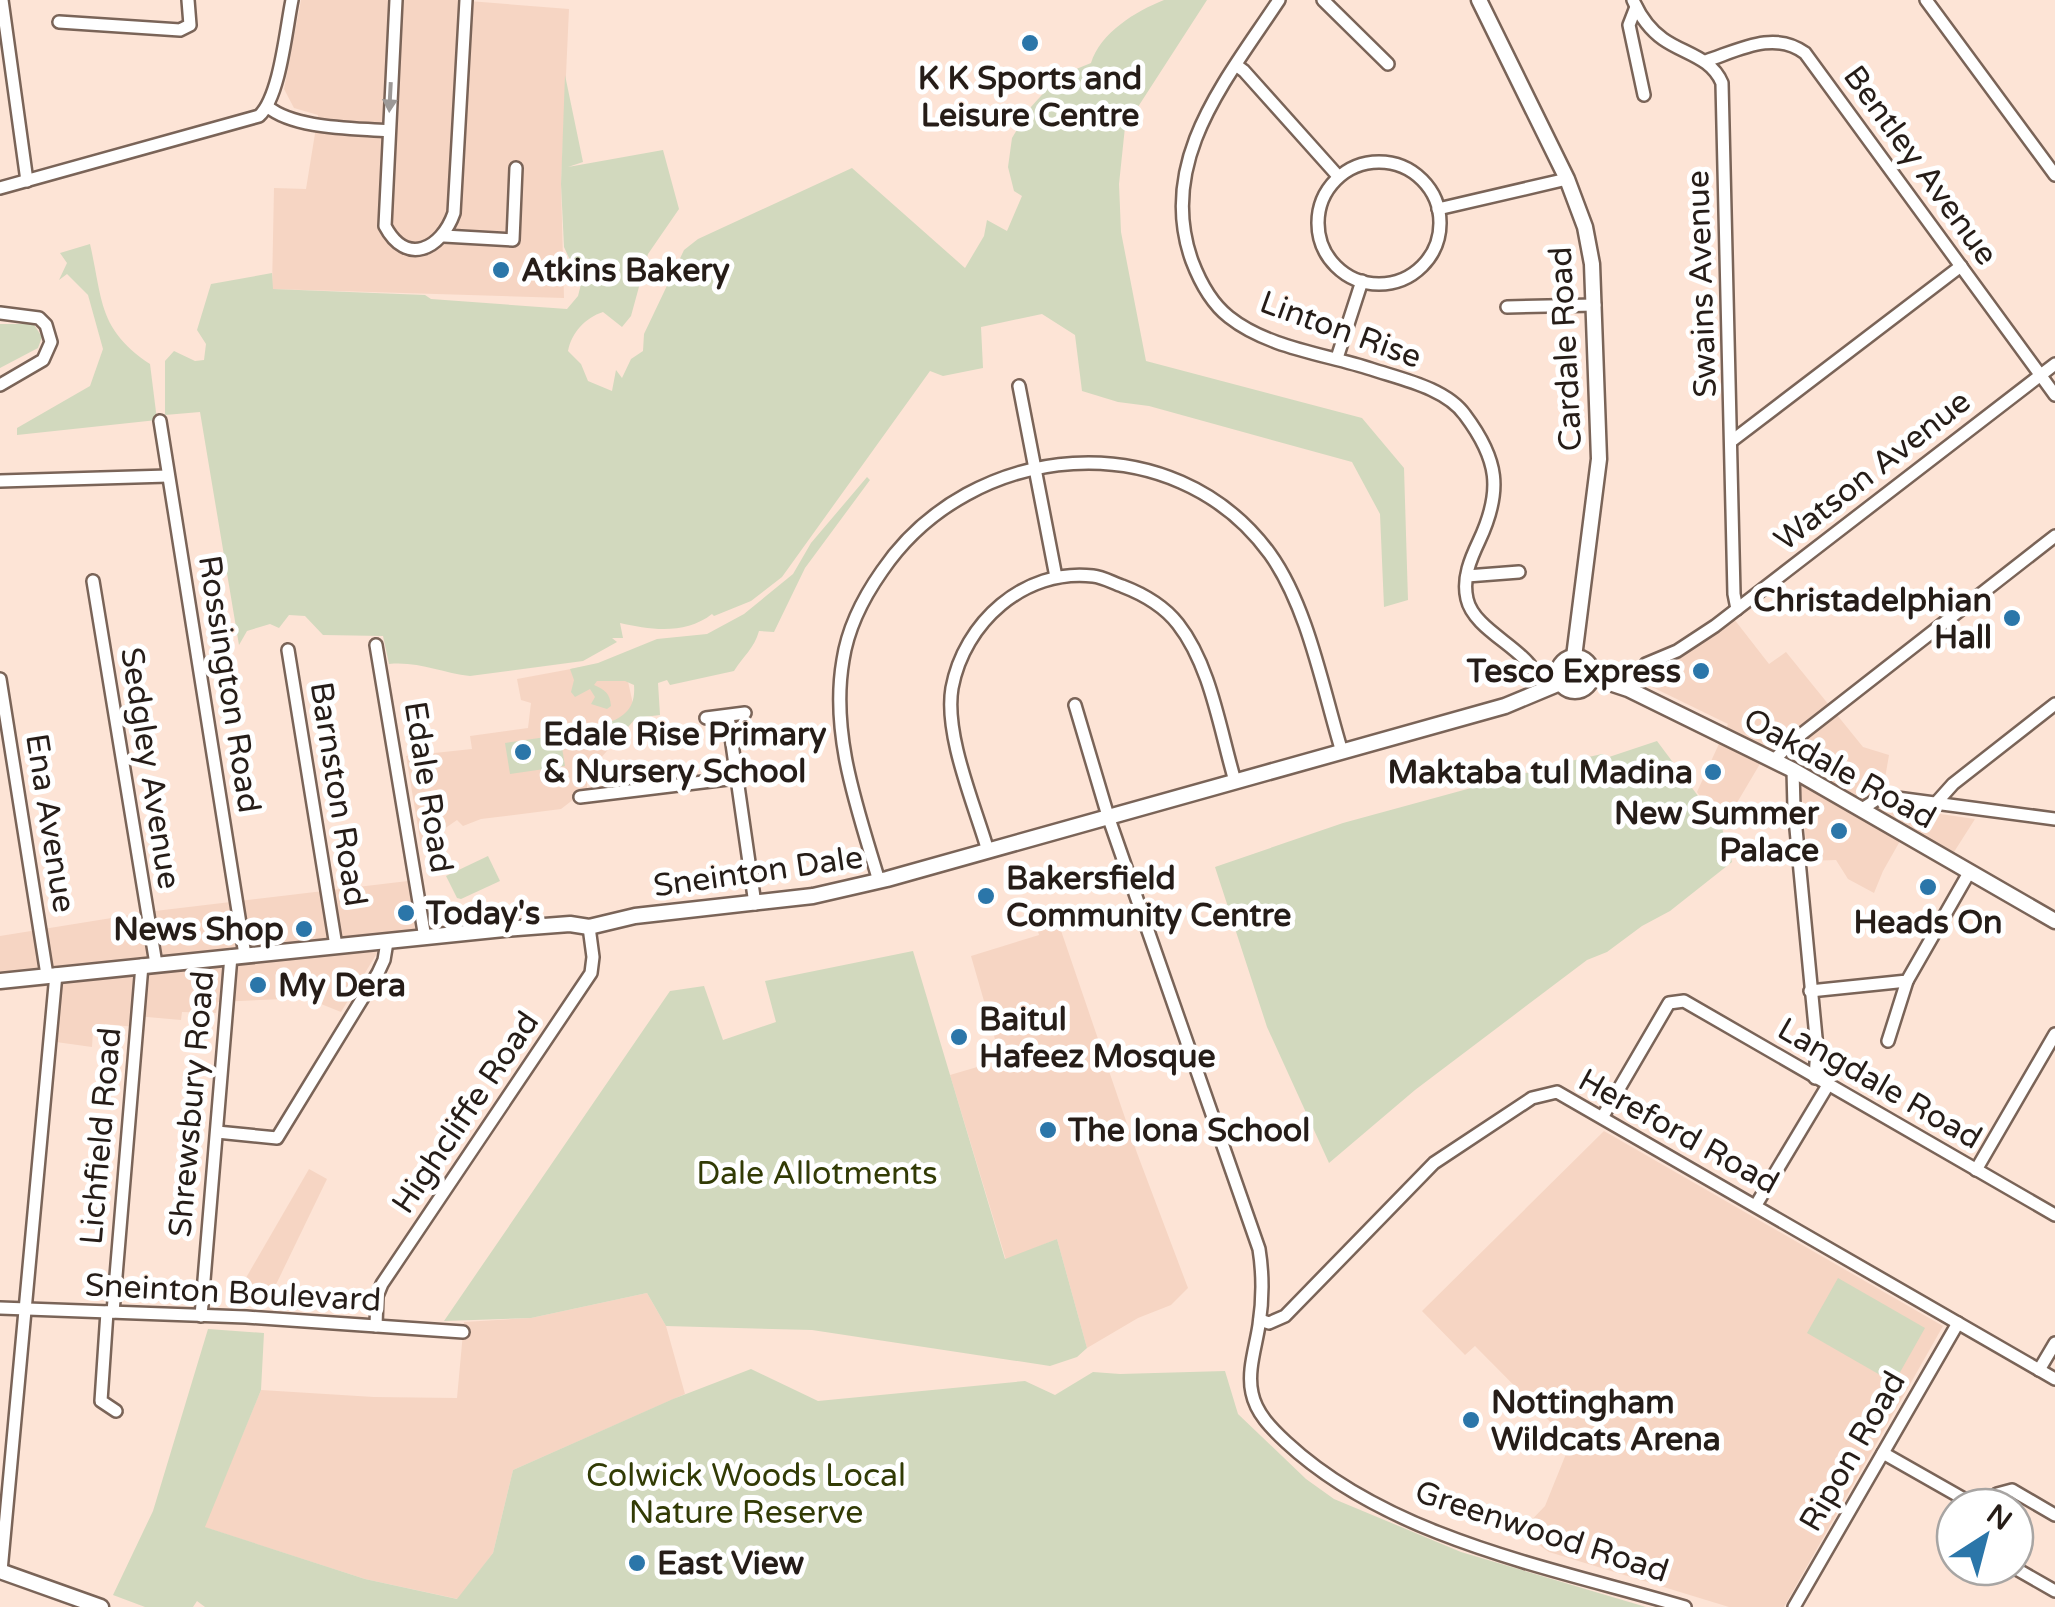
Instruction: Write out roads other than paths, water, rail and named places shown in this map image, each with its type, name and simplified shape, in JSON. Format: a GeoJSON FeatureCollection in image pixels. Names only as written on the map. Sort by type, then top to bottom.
{"type":"FeatureCollection","features":[{"type":"Feature","properties":{"kind":"street"},"geometry":{"type":"LineString","coordinates":[[2,0],[27,181]]}},
{"type":"Feature","properties":{"kind":"street"},"geometry":{"type":"LineString","coordinates":[[60,22],[180,30],[190,25],[188,0]]}},
{"type":"Feature","properties":{"kind":"street"},"geometry":{"type":"LineString","coordinates":[[0,188],[259,116],[268,107],[292,0]]}},
{"type":"Feature","properties":{"kind":"street"},"geometry":{"type":"LineString","coordinates":[[396,0],[384,226],[408,247],[434,246],[444,236],[454,213],[466,0]]}},
{"type":"Feature","properties":{"kind":"street","name":"Linton Rise"},"geometry":{"type":"LineString","coordinates":[[1278,0],[1207,108],[1189,151],[1182,194],[1184,237],[1200,282],[1230,318],[1278,342],[1437,392],[1462,410],[1493,460],[1494,507],[1470,560],[1467,576]]}},
{"type":"Feature","properties":{"kind":"street"},"geometry":{"type":"LineString","coordinates":[[1323,0],[1388,64]]}},
{"type":"Feature","properties":{"kind":"street","name":"Cardale Road"},"geometry":{"type":"LineString","coordinates":[[1479,0],[1568,179],[1585,227],[1592,264],[1599,460],[1574,657]]}},
{"type":"Feature","properties":{"kind":"street"},"geometry":{"type":"LineString","coordinates":[[1926,0],[2055,174]]}},
{"type":"Feature","properties":{"kind":"street"},"geometry":{"type":"LineString","coordinates":[[1634,3],[1646,24],[1662,38],[1706,61]]}},
{"type":"Feature","properties":{"kind":"street"},"geometry":{"type":"LineString","coordinates":[[1634,3],[1629,25],[1644,95]]}},
{"type":"Feature","properties":{"kind":"street","name":"Bentley Avenue"},"geometry":{"type":"LineString","coordinates":[[1706,61],[1768,41],[1787,43],[1805,53],[2055,394]]}},
{"type":"Feature","properties":{"kind":"street","name":"Swains Avenue"},"geometry":{"type":"LineString","coordinates":[[1706,61],[1722,83],[1737,609]]}},
{"type":"Feature","properties":{"kind":"street"},"geometry":{"type":"LineString","coordinates":[[1236,65],[1338,176]]}},
{"type":"Feature","properties":{"kind":"street"},"geometry":{"type":"LineString","coordinates":[[0,90],[14,87]]}},
{"type":"Feature","properties":{"kind":"street"},"geometry":{"type":"LineString","coordinates":[[268,107],[277,114],[322,124],[388,131]]}},
{"type":"Feature","properties":{"kind":"street"},"geometry":{"type":"LineString","coordinates":[[1366,162],[1398,164],[1424,182],[1438,209],[1437,240],[1421,267],[1393,282],[1362,281],[1334,264],[1319,236],[1320,203],[1338,176],[1366,162]]}},
{"type":"Feature","properties":{"kind":"street"},"geometry":{"type":"LineString","coordinates":[[444,236],[512,240],[516,168]]}},
{"type":"Feature","properties":{"kind":"street"},"geometry":{"type":"LineString","coordinates":[[1438,209],[1568,179]]}},
{"type":"Feature","properties":{"kind":"street"},"geometry":{"type":"LineString","coordinates":[[1733,440],[1962,266]]}},
{"type":"Feature","properties":{"kind":"street"},"geometry":{"type":"LineString","coordinates":[[1337,358],[1362,281]]}},
{"type":"Feature","properties":{"kind":"street"},"geometry":{"type":"LineString","coordinates":[[1507,307],[1595,306]]}},
{"type":"Feature","properties":{"kind":"street"},"geometry":{"type":"LineString","coordinates":[[0,313],[39,318],[46,325],[51,342],[42,360],[0,385]]}},
{"type":"Feature","properties":{"kind":"street","name":"Watson Avenue"},"geometry":{"type":"LineString","coordinates":[[1628,688],[1646,664],[1685,646],[1737,609],[2055,364]]}},
{"type":"Feature","properties":{"kind":"street"},"geometry":{"type":"LineString","coordinates":[[1019,386],[1056,577]]}},
{"type":"Feature","properties":{"kind":"street","name":"Rossington Road"},"geometry":{"type":"LineString","coordinates":[[160,421],[238,955]]}},
{"type":"Feature","properties":{"kind":"street"},"geometry":{"type":"LineString","coordinates":[[879,881],[846,768],[840,713],[843,659],[860,602],[898,548],[935,511],[980,484],[1033,467],[1081,462],[1136,468],[1183,484],[1221,507],[1249,531],[1270,555],[1298,609],[1342,752]]}},
{"type":"Feature","properties":{"kind":"street"},"geometry":{"type":"LineString","coordinates":[[0,481],[168,476]]}},
{"type":"Feature","properties":{"kind":"street"},"geometry":{"type":"LineString","coordinates":[[1774,760],[1794,740],[2055,536]]}},
{"type":"Feature","properties":{"kind":"street"},"geometry":{"type":"LineString","coordinates":[[1518,572],[1467,576],[1467,601],[1553,686],[1559,669],[1574,657],[1586,661],[1592,677]]}},
{"type":"Feature","properties":{"kind":"street"},"geometry":{"type":"LineString","coordinates":[[988,851],[955,738],[951,693],[958,663],[982,622],[1002,602],[1056,577],[1096,576],[1146,596],[1177,623],[1200,661],[1235,781]]}},
{"type":"Feature","properties":{"kind":"street","name":"Sedgley Avenue"},"geometry":{"type":"LineString","coordinates":[[92,581],[149,964]]}},
{"type":"Feature","properties":{"kind":"street","name":"Edale Road"},"geometry":{"type":"LineString","coordinates":[[376,645],[426,938]]}},
{"type":"Feature","properties":{"kind":"street","name":"Barnston Road"},"geometry":{"type":"LineString","coordinates":[[288,650],[336,946]]}},
{"type":"Feature","properties":{"kind":"street","name":"Sneinton Dale"},"geometry":{"type":"LineString","coordinates":[[0,981],[238,955],[570,924],[589,926],[634,916],[813,896],[1506,706],[1553,686],[1578,691],[1588,686],[1592,677]]}},
{"type":"Feature","properties":{"kind":"street","name":"Oakdale Road"},"geometry":{"type":"LineString","coordinates":[[1592,677],[1628,688],[1794,770],[2055,920]]}},
{"type":"Feature","properties":{"kind":"street","name":"Ena Avenue"},"geometry":{"type":"LineString","coordinates":[[0,679],[51,975],[26,1309],[0,1571]]}},
{"type":"Feature","properties":{"kind":"street"},"geometry":{"type":"LineString","coordinates":[[1936,803],[1953,784],[2055,704]]}},
{"type":"Feature","properties":{"kind":"street","name":"Greenwood Road"},"geometry":{"type":"LineString","coordinates":[[1075,705],[1108,816],[1259,1248],[1260,1320],[1250,1381],[1255,1403],[1278,1435],[1322,1472],[1364,1498],[1460,1540],[1685,1607]]}},
{"type":"Feature","properties":{"kind":"street"},"geometry":{"type":"LineString","coordinates":[[706,718],[746,713]]}},
{"type":"Feature","properties":{"kind":"street"},"geometry":{"type":"LineString","coordinates":[[728,716],[756,904]]}},
{"type":"Feature","properties":{"kind":"street"},"geometry":{"type":"LineString","coordinates":[[1794,770],[1794,808],[1817,1048],[1815,1078]]}},
{"type":"Feature","properties":{"kind":"street"},"geometry":{"type":"LineString","coordinates":[[580,797],[595,790],[736,778]]}},
{"type":"Feature","properties":{"kind":"street"},"geometry":{"type":"LineString","coordinates":[[1862,809],[1882,796],[2055,819]]}},
{"type":"Feature","properties":{"kind":"street"},"geometry":{"type":"LineString","coordinates":[[1888,1040],[1907,981],[1970,870]]}},
{"type":"Feature","properties":{"kind":"street","name":"Highcliffe Road"},"geometry":{"type":"LineString","coordinates":[[376,1326],[377,1296],[382,1284],[590,973],[594,957],[589,926]]}},
{"type":"Feature","properties":{"kind":"street"},"geometry":{"type":"LineString","coordinates":[[217,1132],[277,1138],[378,973],[387,942]]}},
{"type":"Feature","properties":{"kind":"street","name":"Shrewsbury Road"},"geometry":{"type":"LineString","coordinates":[[201,1316],[238,955]]}},
{"type":"Feature","properties":{"kind":"street","name":"Lichfield Road"},"geometry":{"type":"LineString","coordinates":[[116,1412],[102,1401],[100,1386],[149,964]]}},
{"type":"Feature","properties":{"kind":"street"},"geometry":{"type":"LineString","coordinates":[[1810,991],[1907,981]]}},
{"type":"Feature","properties":{"kind":"street","name":"Langdale Road"},"geometry":{"type":"LineString","coordinates":[[1603,1116],[1668,1003],[1684,1001],[2055,1215]]}},
{"type":"Feature","properties":{"kind":"street"},"geometry":{"type":"LineString","coordinates":[[1976,1170],[2055,1034]]}},
{"type":"Feature","properties":{"kind":"street"},"geometry":{"type":"LineString","coordinates":[[1756,1205],[1828,1085]]}},
{"type":"Feature","properties":{"kind":"street","name":"Hereford Road"},"geometry":{"type":"LineString","coordinates":[[1260,1320],[1269,1322],[1286,1316],[1434,1163],[1532,1098],[1556,1092],[2055,1378]]}},
{"type":"Feature","properties":{"kind":"street","name":"Sneinton Boulevard"},"geometry":{"type":"LineString","coordinates":[[0,1308],[463,1332]]}},
{"type":"Feature","properties":{"kind":"street","name":"Ripon Road"},"geometry":{"type":"LineString","coordinates":[[1794,1607],[1958,1323]]}},
{"type":"Feature","properties":{"kind":"street"},"geometry":{"type":"LineString","coordinates":[[2039,1370],[2055,1343]]}},
{"type":"Feature","properties":{"kind":"street"},"geometry":{"type":"LineString","coordinates":[[1883,1453],[1943,1487]]}},
{"type":"Feature","properties":{"kind":"street"},"geometry":{"type":"LineString","coordinates":[[0,1571],[101,1607]]}},
{"type":"Feature","properties":{"kind":"place","name":"K K Sports and Leisure Centre"},"geometry":{"type":"Point","coordinates":[1030,43]}},
{"type":"Feature","properties":{"kind":"place","name":"Atkins Bakery"},"geometry":{"type":"Point","coordinates":[501,270]}},
{"type":"Feature","properties":{"kind":"place","name":"Christadelphian Hall"},"geometry":{"type":"Point","coordinates":[2012,618]}},
{"type":"Feature","properties":{"kind":"place","name":"Tesco Express"},"geometry":{"type":"Point","coordinates":[1701,671]}},
{"type":"Feature","properties":{"kind":"place","name":"Edale Rise Primary & Nursery School"},"geometry":{"type":"Point","coordinates":[523,752]}},
{"type":"Feature","properties":{"kind":"place","name":"Maktaba tul Madina"},"geometry":{"type":"Point","coordinates":[1713,772]}},
{"type":"Feature","properties":{"kind":"place","name":"New Summer Palace"},"geometry":{"type":"Point","coordinates":[1839,831]}},
{"type":"Feature","properties":{"kind":"place","name":"Heads On"},"geometry":{"type":"Point","coordinates":[1928,887]}},
{"type":"Feature","properties":{"kind":"place","name":"Bakersfield Community Centre"},"geometry":{"type":"Point","coordinates":[986,896]}},
{"type":"Feature","properties":{"kind":"place","name":"Today's"},"geometry":{"type":"Point","coordinates":[406,913]}},
{"type":"Feature","properties":{"kind":"place","name":"News Shop"},"geometry":{"type":"Point","coordinates":[304,929]}},
{"type":"Feature","properties":{"kind":"place","name":"My Dera"},"geometry":{"type":"Point","coordinates":[258,985]}},
{"type":"Feature","properties":{"kind":"place","name":"Baitul Hafeez Mosque"},"geometry":{"type":"Point","coordinates":[959,1037]}},
{"type":"Feature","properties":{"kind":"place","name":"The Iona School"},"geometry":{"type":"Point","coordinates":[1048,1130]}},
{"type":"Feature","properties":{"kind":"place","name":"Nottingham Wildcats Arena"},"geometry":{"type":"Point","coordinates":[1471,1420]}},
{"type":"Feature","properties":{"kind":"place","name":"East View"},"geometry":{"type":"Point","coordinates":[637,1563]}},
{"type":"Feature","properties":{"kind":"park label","name":"Dale Allotments"},"geometry":{"type":"Point","coordinates":[817,1173]}},
{"type":"Feature","properties":{"kind":"park label","name":"Colwick Woods Local Nature Reserve"},"geometry":{"type":"Point","coordinates":[746,1494]}}]}
